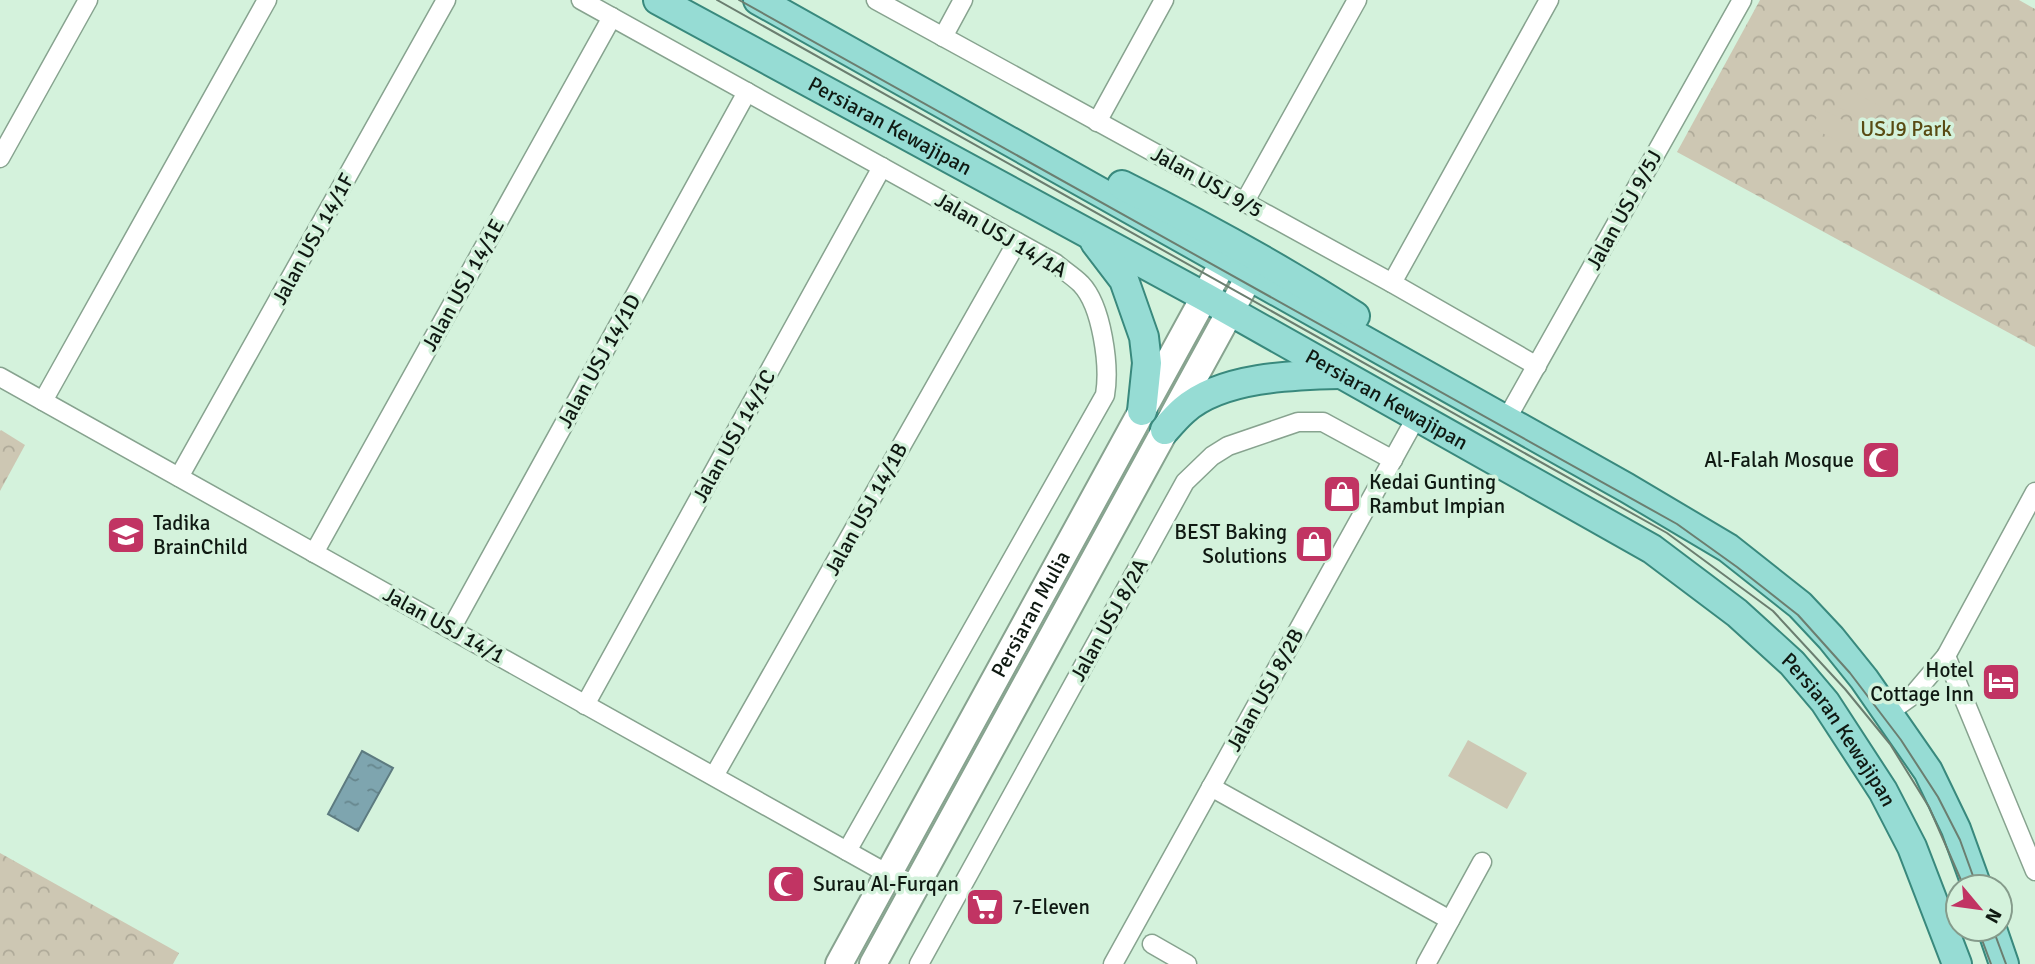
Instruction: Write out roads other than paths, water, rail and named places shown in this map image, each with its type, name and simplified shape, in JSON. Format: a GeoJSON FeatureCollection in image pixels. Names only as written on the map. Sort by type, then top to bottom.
{"type":"FeatureCollection","features":[{"type":"Feature","properties":{"kind":"main road","name":"Persiaran Kewajipan"},"geometry":{"type":"LineString","coordinates":[[658,0],[1231,311],[1652,549],[1737,613],[1793,663],[1825,702],[1883,791],[1912,847],[1956,964]]}},
{"type":"Feature","properties":{"kind":"main road","name":"Persiaran Kewajipan"},"geometry":{"type":"LineString","coordinates":[[758,0],[1506,420],[1706,535],[1766,576],[1800,605],[1831,638],[1888,713],[1928,771],[1956,828],[1972,873]]}},
{"type":"Feature","properties":{"kind":"main road","name":"Persiaran Kewajipan"},"geometry":{"type":"LineString","coordinates":[[969,118],[1067,158],[1180,214],[1290,275],[1380,331],[1474,402]]}},
{"type":"Feature","properties":{"kind":"main road"},"geometry":{"type":"LineString","coordinates":[[1089,234],[1124,280],[1144,337],[1146,363],[1142,411]]}},
{"type":"Feature","properties":{"kind":"main road","name":"Persiaran Mulia"},"geometry":{"type":"LineString","coordinates":[[839,964],[1223,263]]}},
{"type":"Feature","properties":{"kind":"main road","name":"Persiaran Mulia"},"geometry":{"type":"LineString","coordinates":[[873,964],[1250,277]]}},
{"type":"Feature","properties":{"kind":"main road"},"geometry":{"type":"LineString","coordinates":[[1165,429],[1185,408],[1234,386],[1286,375],[1343,374]]}},
{"type":"Feature","properties":{"kind":"street"},"geometry":{"type":"LineString","coordinates":[[0,158],[88,0]]}},
{"type":"Feature","properties":{"kind":"street"},"geometry":{"type":"LineString","coordinates":[[43,401],[267,0]]}},
{"type":"Feature","properties":{"kind":"street","name":"Jalan USJ 14/1F"},"geometry":{"type":"LineString","coordinates":[[179,477],[446,0]]}},
{"type":"Feature","properties":{"kind":"street","name":"Jalan USJ 14/1A"},"geometry":{"type":"LineString","coordinates":[[581,0],[1055,263],[1082,284],[1094,303],[1108,375],[1105,395],[847,851]]}},
{"type":"Feature","properties":{"kind":"street","name":"Jalan USJ 9/5"},"geometry":{"type":"LineString","coordinates":[[876,0],[1392,283],[1537,366]]}},
{"type":"Feature","properties":{"kind":"street"},"geometry":{"type":"LineString","coordinates":[[943,37],[963,0]]}},
{"type":"Feature","properties":{"kind":"street"},"geometry":{"type":"LineString","coordinates":[[1097,122],[1164,0]]}},
{"type":"Feature","properties":{"kind":"street"},"geometry":{"type":"LineString","coordinates":[[1244,203],[1357,0]]}},
{"type":"Feature","properties":{"kind":"street"},"geometry":{"type":"LineString","coordinates":[[1392,283],[1549,0]]}},
{"type":"Feature","properties":{"kind":"street","name":"Jalan USJ 9/5J"},"geometry":{"type":"LineString","coordinates":[[1506,420],[1742,0]]}},
{"type":"Feature","properties":{"kind":"street","name":"Jalan USJ 14/1E"},"geometry":{"type":"LineString","coordinates":[[314,553],[612,17]]}},
{"type":"Feature","properties":{"kind":"street","name":"Jalan USJ 14/1D"},"geometry":{"type":"LineString","coordinates":[[450,629],[747,92]]}},
{"type":"Feature","properties":{"kind":"street","name":"Jalan USJ 14/1C"},"geometry":{"type":"LineString","coordinates":[[585,705],[882,167]]}},
{"type":"Feature","properties":{"kind":"street","name":"Jalan USJ 14/1B"},"geometry":{"type":"LineString","coordinates":[[714,776],[1017,242]]}},
{"type":"Feature","properties":{"kind":"street","name":"Jalan USJ 14/1"},"geometry":{"type":"LineString","coordinates":[[0,377],[888,874],[916,886]]}},
{"type":"Feature","properties":{"kind":"street","name":"Jalan USJ 8/2B"},"geometry":{"type":"LineString","coordinates":[[1113,964],[1417,416]]}},
{"type":"Feature","properties":{"kind":"street","name":"Jalan USJ 8/2A"},"geometry":{"type":"LineString","coordinates":[[919,964],[1185,482],[1200,466],[1228,446],[1298,422],[1323,422],[1393,460]]}},
{"type":"Feature","properties":{"kind":"street"},"geometry":{"type":"LineString","coordinates":[[1888,713],[1912,696],[1946,656],[2034,497]]}},
{"type":"Feature","properties":{"kind":"street"},"geometry":{"type":"LineString","coordinates":[[1946,656],[2035,871]]}},
{"type":"Feature","properties":{"kind":"street"},"geometry":{"type":"LineString","coordinates":[[1211,787],[1450,920]]}},
{"type":"Feature","properties":{"kind":"street"},"geometry":{"type":"LineString","coordinates":[[1426,964],[1482,862]]}},
{"type":"Feature","properties":{"kind":"street"},"geometry":{"type":"LineString","coordinates":[[1152,944],[1188,964]]}},
{"type":"Feature","properties":{"kind":"water"},"geometry":{"type":"Polygon","coordinates":[[[362,751],[393,768],[358,831],[328,814],[362,751]]]}},
{"type":"Feature","properties":{"kind":"tram line"},"geometry":{"type":"LineString","coordinates":[[717,0],[1667,533],[1773,611],[1845,689],[1890,744],[1929,807],[1958,873]]}},
{"type":"Feature","properties":{"kind":"tram line"},"geometry":{"type":"LineString","coordinates":[[739,0],[1677,524],[1798,615],[1850,673],[1901,740],[1938,797],[1960,840],[1972,873]]}},
{"type":"Feature","properties":{"kind":"tram line"},"geometry":{"type":"LineString","coordinates":[[1983,943],[1991,964]]}},
{"type":"Feature","properties":{"kind":"tram line"},"geometry":{"type":"LineString","coordinates":[[1998,943],[2006,964]]}},
{"type":"Feature","properties":{"kind":"place","name":"Al-Falah Mosque"},"geometry":{"type":"Point","coordinates":[1881,460]}},
{"type":"Feature","properties":{"kind":"place","name":"Kedai Gunting Rambut Impian"},"geometry":{"type":"Point","coordinates":[1342,494]}},
{"type":"Feature","properties":{"kind":"place","name":"Tadika BrainChild"},"geometry":{"type":"Point","coordinates":[126,535]}},
{"type":"Feature","properties":{"kind":"place","name":"BEST Baking Solutions"},"geometry":{"type":"Point","coordinates":[1314,544]}},
{"type":"Feature","properties":{"kind":"place","name":"Hotel Cottage Inn"},"geometry":{"type":"Point","coordinates":[2001,682]}},
{"type":"Feature","properties":{"kind":"place","name":"Surau Al-Furqan"},"geometry":{"type":"Point","coordinates":[786,884]}},
{"type":"Feature","properties":{"kind":"place","name":"7-Eleven"},"geometry":{"type":"Point","coordinates":[985,907]}},
{"type":"Feature","properties":{"kind":"park label","name":"USJ9 Park"},"geometry":{"type":"Point","coordinates":[1906,129]}}]}
